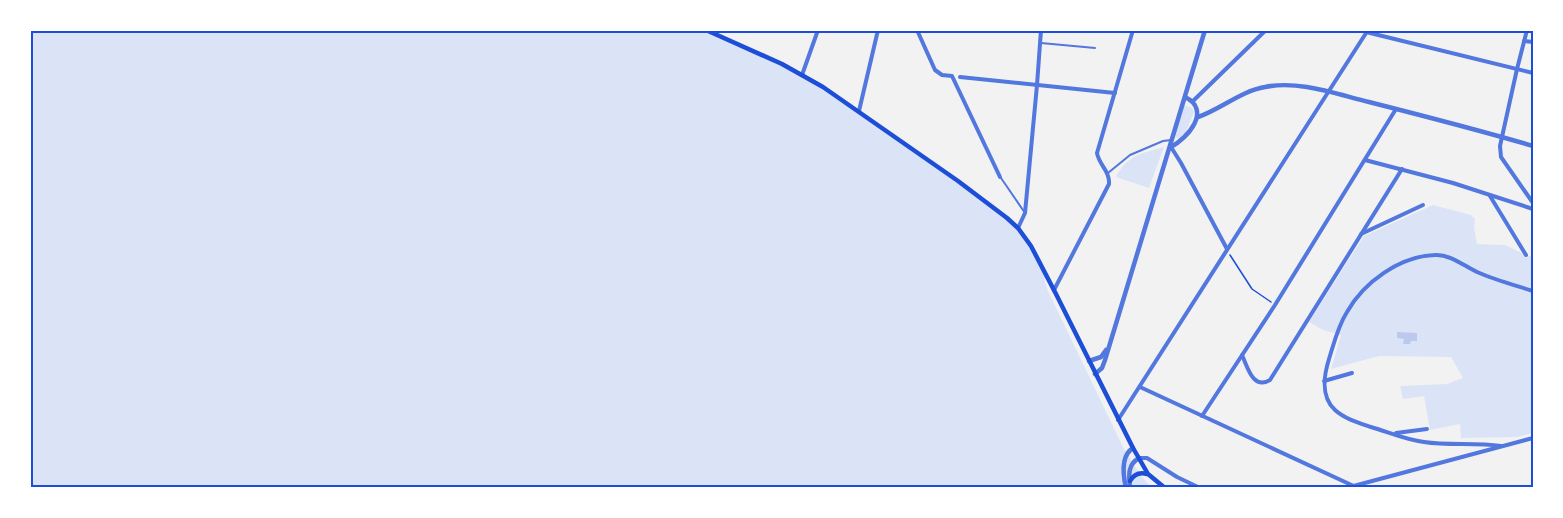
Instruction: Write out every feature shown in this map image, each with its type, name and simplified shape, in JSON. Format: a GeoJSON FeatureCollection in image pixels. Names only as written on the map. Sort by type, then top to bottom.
{"type":"FeatureCollection","features":[{"type":"Feature","properties":{"kind":"main road"},"geometry":{"type":"LineString","coordinates":[[706,30],[772,59],[859,111],[958,181],[1017,228],[1031,246],[1118,420],[1157,488]]}},
{"type":"Feature","properties":{"kind":"main road"},"geometry":{"type":"LineString","coordinates":[[1130,481],[1137,474],[1143,473],[1165,488]]}},
{"type":"Feature","properties":{"kind":"street"},"geometry":{"type":"LineString","coordinates":[[802,75],[818,30]]}},
{"type":"Feature","properties":{"kind":"street"},"geometry":{"type":"LineString","coordinates":[[859,111],[878,30]]}},
{"type":"Feature","properties":{"kind":"street"},"geometry":{"type":"LineString","coordinates":[[917,30],[934,70],[942,75],[952,76],[1000,177],[1025,213]]}},
{"type":"Feature","properties":{"kind":"street"},"geometry":{"type":"LineString","coordinates":[[1017,228],[1025,213],[1041,30]]}},
{"type":"Feature","properties":{"kind":"street"},"geometry":{"type":"LineString","coordinates":[[1054,290],[1109,184],[1108,173],[1097,153],[1134,30]]}},
{"type":"Feature","properties":{"kind":"street"},"geometry":{"type":"LineString","coordinates":[[1095,374],[1103,365],[1205,30]]}},
{"type":"Feature","properties":{"kind":"street"},"geometry":{"type":"LineString","coordinates":[[1193,101],[1266,30]]}},
{"type":"Feature","properties":{"kind":"street"},"geometry":{"type":"LineString","coordinates":[[1527,30],[1516,69],[1500,146],[1501,157],[1533,203]]}},
{"type":"Feature","properties":{"kind":"street"},"geometry":{"type":"LineString","coordinates":[[1118,420],[1367,31],[1533,73]]}},
{"type":"Feature","properties":{"kind":"street"},"geometry":{"type":"LineString","coordinates":[[1524,41],[1533,42]]}},
{"type":"Feature","properties":{"kind":"street"},"geometry":{"type":"LineString","coordinates":[[1041,43],[1095,48]]}},
{"type":"Feature","properties":{"kind":"street"},"geometry":{"type":"LineString","coordinates":[[960,77],[1115,93]]}},
{"type":"Feature","properties":{"kind":"street"},"geometry":{"type":"LineString","coordinates":[[1198,117],[1253,90],[1295,86],[1396,109],[1533,146]]}},
{"type":"Feature","properties":{"kind":"street"},"geometry":{"type":"LineString","coordinates":[[1171,147],[1190,131],[1198,117],[1196,105],[1185,97]]}},
{"type":"Feature","properties":{"kind":"street"},"geometry":{"type":"LineString","coordinates":[[1202,416],[1275,304],[1396,109]]}},
{"type":"Feature","properties":{"kind":"street"},"geometry":{"type":"LineString","coordinates":[[1108,173],[1130,155],[1163,141],[1173,140]]}},
{"type":"Feature","properties":{"kind":"street"},"geometry":{"type":"LineString","coordinates":[[1171,147],[1228,250]]}},
{"type":"Feature","properties":{"kind":"street"},"geometry":{"type":"LineString","coordinates":[[1365,160],[1453,183],[1533,209]]}},
{"type":"Feature","properties":{"kind":"street"},"geometry":{"type":"LineString","coordinates":[[1242,355],[1253,379],[1260,383],[1270,380],[1402,169]]}},
{"type":"Feature","properties":{"kind":"street"},"geometry":{"type":"LineString","coordinates":[[1490,195],[1527,255]]}},
{"type":"Feature","properties":{"kind":"street"},"geometry":{"type":"LineString","coordinates":[[1360,235],[1423,205]]}},
{"type":"Feature","properties":{"kind":"street"},"geometry":{"type":"LineString","coordinates":[[1501,446],[1422,442],[1355,422],[1338,413],[1331,405],[1324,381],[1335,339],[1346,312],[1370,284],[1401,264],[1419,258],[1442,255],[1482,274],[1533,291]]}},
{"type":"Feature","properties":{"kind":"street"},"geometry":{"type":"LineString","coordinates":[[1089,361],[1101,357],[1108,348]]}},
{"type":"Feature","properties":{"kind":"street"},"geometry":{"type":"LineString","coordinates":[[1324,381],[1352,373]]}},
{"type":"Feature","properties":{"kind":"street"},"geometry":{"type":"LineString","coordinates":[[1140,387],[1356,487]]}},
{"type":"Feature","properties":{"kind":"street"},"geometry":{"type":"LineString","coordinates":[[1392,434],[1427,429]]}},
{"type":"Feature","properties":{"kind":"street"},"geometry":{"type":"LineString","coordinates":[[1346,488],[1533,438]]}},
{"type":"Feature","properties":{"kind":"street"},"geometry":{"type":"LineString","coordinates":[[1125,488],[1123,471],[1125,457],[1127,452],[1133,448]]}},
{"type":"Feature","properties":{"kind":"street"},"geometry":{"type":"LineString","coordinates":[[1130,488],[1133,461],[1147,458],[1200,488]]}},
{"type":"Feature","properties":{"kind":"path"},"geometry":{"type":"LineString","coordinates":[[1228,250],[1252,290],[1275,304]]}},
{"type":"Feature","properties":{"kind":"shaded area"},"geometry":{"type":"Polygon","coordinates":[[[30,30],[706,30],[761,54],[823,87],[1007,218],[1025,236],[1046,276],[1044,279],[1048,291],[1124,449],[1152,488],[30,488],[30,30]]]}},
{"type":"Feature","properties":{"kind":"shaded area"},"geometry":{"type":"Polygon","coordinates":[[[1184,105],[1192,108],[1194,112],[1186,132],[1179,138],[1175,137],[1184,105]]]}},
{"type":"Feature","properties":{"kind":"shaded area"},"geometry":{"type":"Polygon","coordinates":[[[1164,147],[1149,188],[1116,177],[1130,159],[1164,147]]]}},
{"type":"Feature","properties":{"kind":"shaded area"},"geometry":{"type":"Polygon","coordinates":[[[1433,205],[1471,215],[1475,219],[1477,244],[1505,245],[1528,256],[1533,256],[1533,433],[1518,437],[1461,438],[1460,424],[1430,430],[1424,396],[1403,399],[1400,386],[1447,384],[1463,378],[1451,357],[1379,356],[1331,369],[1341,335],[1323,330],[1309,322],[1364,236],[1433,205]]]}},
{"type":"Feature","properties":{"kind":"building"},"geometry":{"type":"Polygon","coordinates":[[[1397,332],[1417,333],[1417,341],[1403,344],[1404,339],[1397,338],[1397,332]]]}}]}
